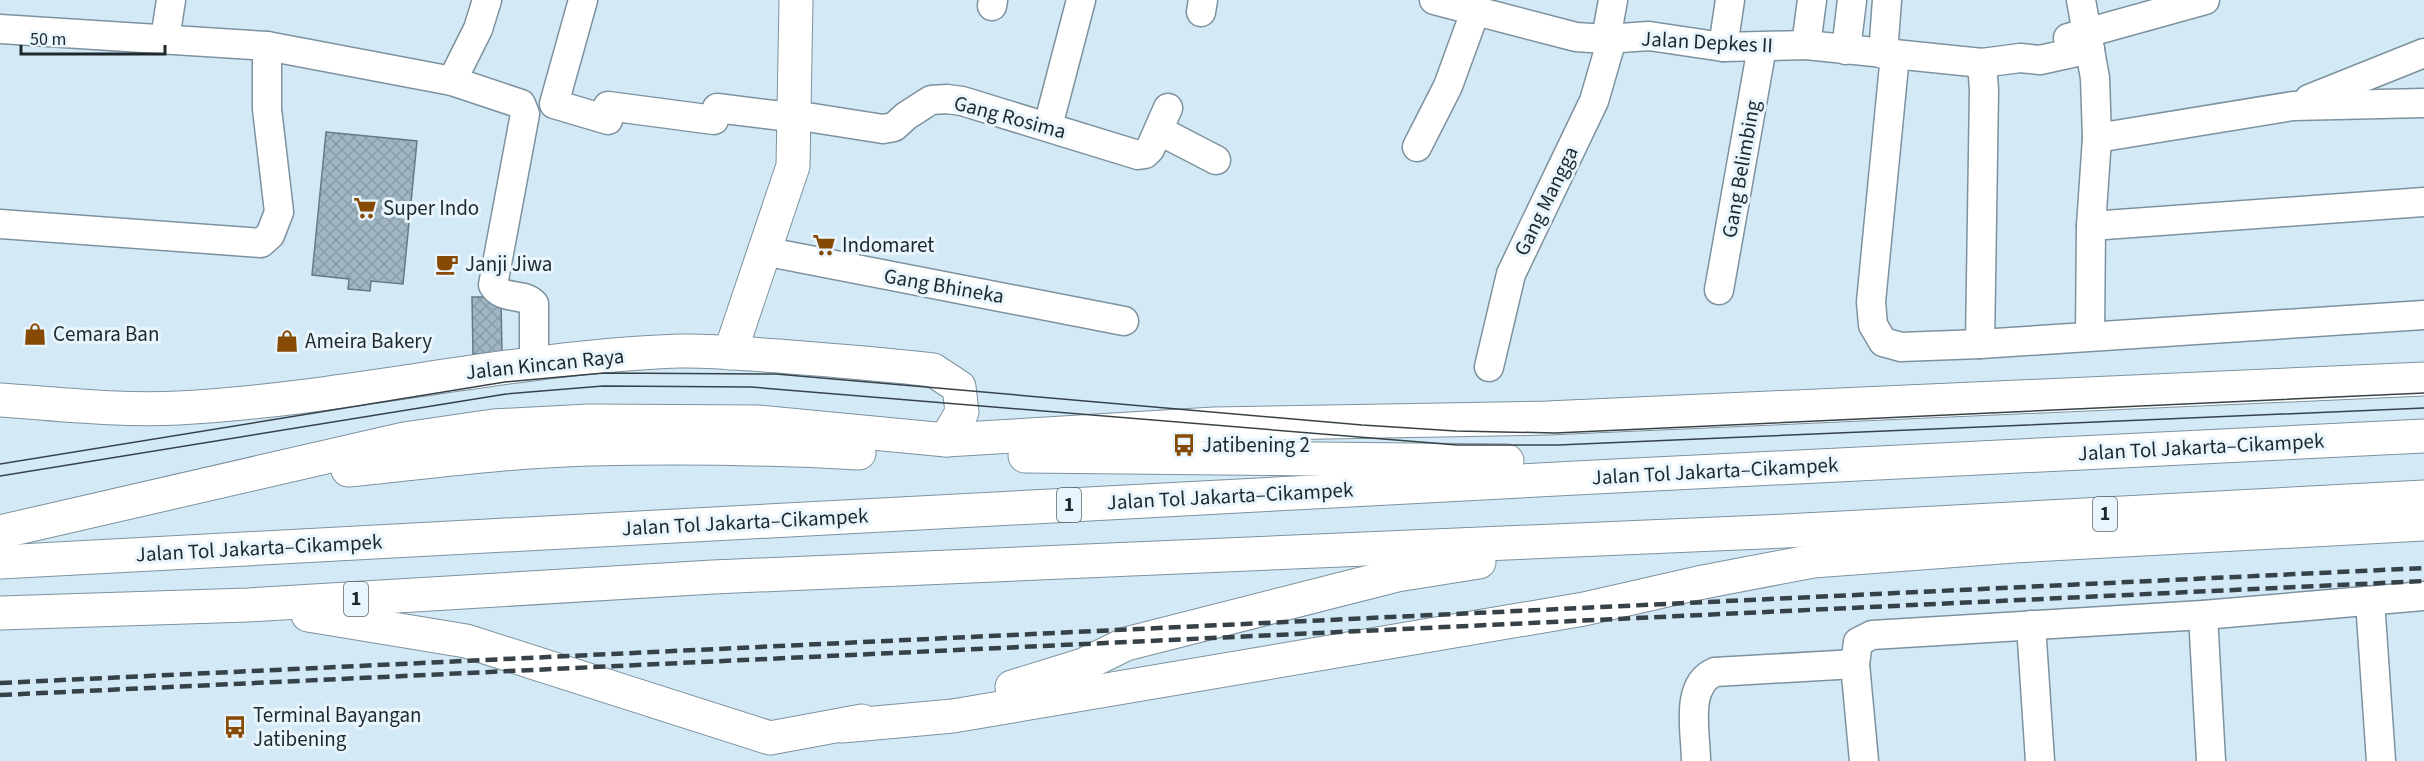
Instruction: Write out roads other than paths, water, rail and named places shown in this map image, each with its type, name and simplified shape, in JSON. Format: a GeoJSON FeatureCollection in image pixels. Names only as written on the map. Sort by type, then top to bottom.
{"type":"FeatureCollection","features":[{"type":"Feature","properties":{"kind":"main road"},"geometry":{"type":"LineString","coordinates":[[730,353],[793,166],[788,115],[796,0]]}},
{"type":"Feature","properties":{"kind":"main road","name":"Jalan Kincan Raya"},"geometry":{"type":"LineString","coordinates":[[0,400],[134,409],[179,408],[333,393],[534,364],[681,351],[730,353],[933,370],[959,387],[962,412],[946,440]]}},
{"type":"Feature","properties":{"kind":"main road"},"geometry":{"type":"LineString","coordinates":[[0,532],[404,439],[493,426],[589,421],[758,422],[946,440],[1223,424],[1547,418],[2424,379]]}},
{"type":"Feature","properties":{"kind":"main road","name":"Jalan Tol Jakarta–Cikampek"},"geometry":{"type":"LineString","coordinates":[[0,562],[2424,436]]}},
{"type":"Feature","properties":{"kind":"main road"},"geometry":{"type":"LineString","coordinates":[[203,486],[460,458],[588,449],[788,449],[932,457],[1103,456],[1564,462],[1861,459],[2138,450]]}},
{"type":"Feature","properties":{"kind":"main road","name":"1"},"geometry":{"type":"LineString","coordinates":[[0,613],[248,605],[724,576],[1785,531],[2424,497]]}},
{"type":"Feature","properties":{"kind":"main road"},"geometry":{"type":"LineString","coordinates":[[842,726],[953,716],[1584,609],[1698,583],[1813,561],[2014,546],[2424,524]]}},
{"type":"Feature","properties":{"kind":"main road"},"geometry":{"type":"LineString","coordinates":[[248,605],[466,640],[770,738],[842,726],[1031,683],[1083,664],[1126,644],[1397,575],[1546,552],[1785,531]]}},
{"type":"Feature","properties":{"kind":"street"},"geometry":{"type":"LineString","coordinates":[[165,39],[171,0]]}},
{"type":"Feature","properties":{"kind":"street"},"geometry":{"type":"LineString","coordinates":[[452,81],[478,29],[487,0]]}},
{"type":"Feature","properties":{"kind":"street","name":"Gang Rosima"},"geometry":{"type":"LineString","coordinates":[[583,0],[554,104],[608,120],[608,106],[714,120],[717,108],[788,115],[882,129],[894,127],[906,116],[931,100],[947,99],[962,100],[1138,155],[1145,154],[1164,119],[1216,160]]}},
{"type":"Feature","properties":{"kind":"street"},"geometry":{"type":"LineString","coordinates":[[1048,126],[1081,0]]}},
{"type":"Feature","properties":{"kind":"street","name":"Jalan Depkes II"},"geometry":{"type":"LineString","coordinates":[[1434,0],[1471,7],[1576,37],[1609,39],[1649,36],[1722,47],[1806,45],[1982,63],[2020,58],[2037,46],[2088,41],[2205,0]]}},
{"type":"Feature","properties":{"kind":"street","name":"Gang Mangga"},"geometry":{"type":"LineString","coordinates":[[1489,367],[1511,274],[1594,100],[1609,39],[1613,0]]}},
{"type":"Feature","properties":{"kind":"street"},"geometry":{"type":"LineString","coordinates":[[1722,47],[1730,0]]}},
{"type":"Feature","properties":{"kind":"street"},"geometry":{"type":"LineString","coordinates":[[1806,45],[1812,0]]}},
{"type":"Feature","properties":{"kind":"street"},"geometry":{"type":"LineString","coordinates":[[1846,50],[1852,0]]}},
{"type":"Feature","properties":{"kind":"street"},"geometry":{"type":"LineString","coordinates":[[1887,0],[1889,54],[1871,302],[1873,325],[1883,342],[1901,347],[1980,344],[2090,335],[2424,315]]}},
{"type":"Feature","properties":{"kind":"street"},"geometry":{"type":"LineString","coordinates":[[2081,0],[2088,41],[2097,138],[2091,226],[2090,335]]}},
{"type":"Feature","properties":{"kind":"street"},"geometry":{"type":"LineString","coordinates":[[1418,147],[1448,86],[1471,7]]}},
{"type":"Feature","properties":{"kind":"street"},"geometry":{"type":"LineString","coordinates":[[0,29],[267,45],[452,81],[521,104],[525,111],[493,285],[503,295],[531,300],[534,304],[534,364]]}},
{"type":"Feature","properties":{"kind":"street"},"geometry":{"type":"LineString","coordinates":[[0,224],[261,243],[270,235],[279,212],[267,109],[267,45]]}},
{"type":"Feature","properties":{"kind":"street","name":"Gang Belimbing"},"geometry":{"type":"LineString","coordinates":[[1719,290],[1762,47]]}},
{"type":"Feature","properties":{"kind":"street"},"geometry":{"type":"LineString","coordinates":[[2293,106],[2424,53]]}},
{"type":"Feature","properties":{"kind":"street"},"geometry":{"type":"LineString","coordinates":[[1980,344],[1984,90],[1982,63]]}},
{"type":"Feature","properties":{"kind":"street"},"geometry":{"type":"LineString","coordinates":[[2097,138],[2293,106],[2424,103]]}},
{"type":"Feature","properties":{"kind":"street"},"geometry":{"type":"LineString","coordinates":[[2091,226],[2424,202]]}},
{"type":"Feature","properties":{"kind":"street","name":"Gang Bhineka"},"geometry":{"type":"LineString","coordinates":[[763,251],[1124,321]]}},
{"type":"Feature","properties":{"kind":"street"},"geometry":{"type":"LineString","coordinates":[[1864,761],[1855,664],[1858,642],[1872,635],[2203,615],[2424,596]]}},
{"type":"Feature","properties":{"kind":"street"},"geometry":{"type":"LineString","coordinates":[[2370,601],[2381,761]]}},
{"type":"Feature","properties":{"kind":"street"},"geometry":{"type":"LineString","coordinates":[[2203,615],[2211,761]]}},
{"type":"Feature","properties":{"kind":"street"},"geometry":{"type":"LineString","coordinates":[[2031,625],[2040,761]]}},
{"type":"Feature","properties":{"kind":"street"},"geometry":{"type":"LineString","coordinates":[[1696,761],[1695,699],[1697,687],[1703,676],[1714,672],[1855,664]]}},
{"type":"Feature","properties":{"kind":"tram line"},"geometry":{"type":"LineString","coordinates":[[0,464],[505,382],[604,373],[776,374],[1362,425],[1456,431],[1555,433],[2424,393]]}},
{"type":"Feature","properties":{"kind":"tram line"},"geometry":{"type":"LineString","coordinates":[[0,476],[506,394],[603,386],[751,387],[1457,445],[1558,445],[2424,408]]}},
{"type":"Feature","properties":{"kind":"railway"},"geometry":{"type":"LineString","coordinates":[[0,683],[2424,568]]}},
{"type":"Feature","properties":{"kind":"railway"},"geometry":{"type":"LineString","coordinates":[[0,695],[2424,581]]}},
{"type":"Feature","properties":{"kind":"place","name":"Super Indo"},"geometry":{"type":"Point","coordinates":[365,208]}},
{"type":"Feature","properties":{"kind":"place","name":"Indomaret"},"geometry":{"type":"Point","coordinates":[824,245]}},
{"type":"Feature","properties":{"kind":"place","name":"Janji Jiwa"},"geometry":{"type":"Point","coordinates":[447,264]}},
{"type":"Feature","properties":{"kind":"place","name":"Cemara Ban"},"geometry":{"type":"Point","coordinates":[35,334]}},
{"type":"Feature","properties":{"kind":"place","name":"Ameira Bakery"},"geometry":{"type":"Point","coordinates":[287,341]}},
{"type":"Feature","properties":{"kind":"place","name":"Jatibening 2"},"geometry":{"type":"Point","coordinates":[1184,445]}},
{"type":"Feature","properties":{"kind":"place","name":"Terminal Bayangan Jatibening"},"geometry":{"type":"Point","coordinates":[235,727]}}]}
